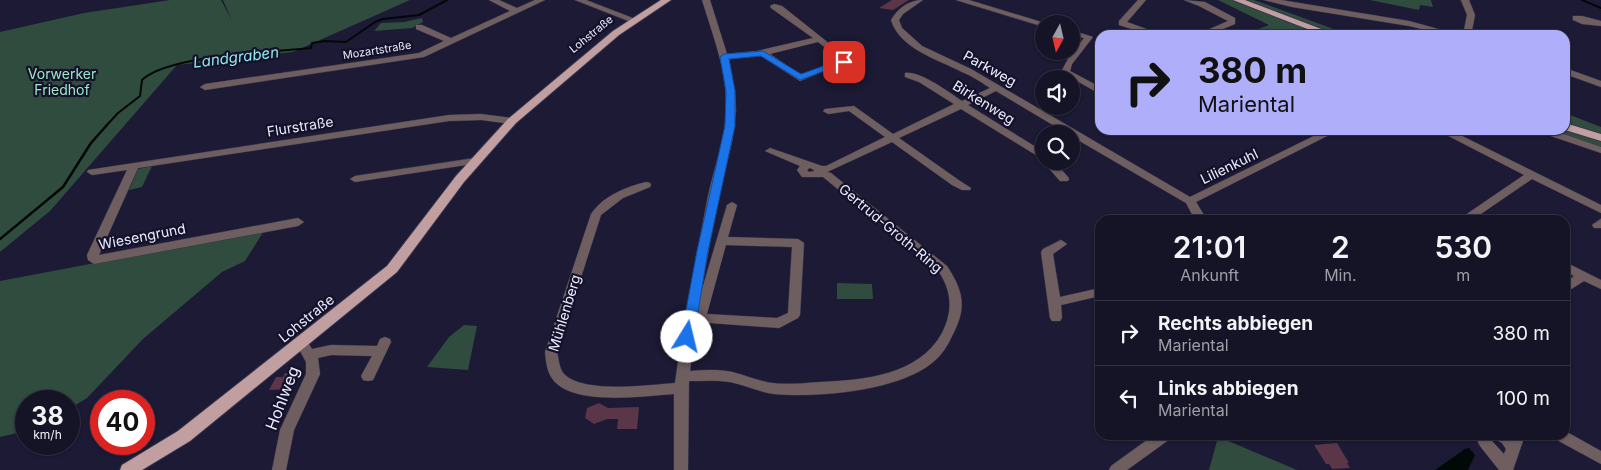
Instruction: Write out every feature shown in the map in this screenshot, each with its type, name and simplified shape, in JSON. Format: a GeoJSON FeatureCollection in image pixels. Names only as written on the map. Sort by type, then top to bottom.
{"type":"FeatureCollection","features":[{"type":"Feature","properties":{"kind":"main road","name":"Lohstraße"},"geometry":{"type":"LineString","coordinates":[[128,470],[184,436],[392,269],[460,179],[512,121],[584,59],[634,20],[667,0]]}},
{"type":"Feature","properties":{"kind":"main road"},"geometry":{"type":"LineString","coordinates":[[1237,0],[1320,30]]}},
{"type":"Feature","properties":{"kind":"main road"},"geometry":{"type":"LineString","coordinates":[[1570,128],[1601,138]]}},
{"type":"Feature","properties":{"kind":"street"},"geometry":{"type":"LineString","coordinates":[[493,0],[516,12]]}},
{"type":"Feature","properties":{"kind":"street","name":"Mozartstraße"},"geometry":{"type":"LineString","coordinates":[[205,88],[428,53],[541,0]]}},
{"type":"Feature","properties":{"kind":"street"},"geometry":{"type":"LineString","coordinates":[[579,0],[634,20]]}},
{"type":"Feature","properties":{"kind":"street"},"geometry":{"type":"LineString","coordinates":[[681,470],[681,382],[695,317],[730,126],[730,91],[724,57],[706,0]]}},
{"type":"Feature","properties":{"kind":"street","name":"Parkweg"},"geometry":{"type":"LineString","coordinates":[[919,0],[896,15],[895,24],[919,48],[968,71],[1190,201],[1198,215]]}},
{"type":"Feature","properties":{"kind":"street"},"geometry":{"type":"LineString","coordinates":[[960,0],[1035,21]]}},
{"type":"Feature","properties":{"kind":"street"},"geometry":{"type":"LineString","coordinates":[[1142,0],[1122,23],[1144,30]]}},
{"type":"Feature","properties":{"kind":"street"},"geometry":{"type":"LineString","coordinates":[[1188,0],[1203,4],[1232,20],[1231,24],[1214,30]]}},
{"type":"Feature","properties":{"kind":"street"},"geometry":{"type":"LineString","coordinates":[[1268,0],[1302,7],[1398,20],[1437,30]]}},
{"type":"Feature","properties":{"kind":"street"},"geometry":{"type":"LineString","coordinates":[[1465,0],[1471,14],[1468,30]]}},
{"type":"Feature","properties":{"kind":"street"},"geometry":{"type":"LineString","coordinates":[[763,53],[800,78],[846,60],[774,6]]}},
{"type":"Feature","properties":{"kind":"street"},"geometry":{"type":"LineString","coordinates":[[419,27],[452,42]]}},
{"type":"Feature","properties":{"kind":"street"},"geometry":{"type":"LineString","coordinates":[[1080,34],[1089,37],[1080,49]]}},
{"type":"Feature","properties":{"kind":"street"},"geometry":{"type":"LineString","coordinates":[[724,57],[763,53],[820,40]]}},
{"type":"Feature","properties":{"kind":"street"},"geometry":{"type":"LineString","coordinates":[[1072,60],[1065,72],[1095,88]]}},
{"type":"Feature","properties":{"kind":"street"},"geometry":{"type":"LineString","coordinates":[[1570,73],[1601,84]]}},
{"type":"Feature","properties":{"kind":"street","name":"Birkenweg"},"geometry":{"type":"LineString","coordinates":[[908,75],[922,80],[1035,150]]}},
{"type":"Feature","properties":{"kind":"street","name":"Gertrud-Groth-Ring"},"geometry":{"type":"LineString","coordinates":[[820,171],[996,88]]}},
{"type":"Feature","properties":{"kind":"street"},"geometry":{"type":"LineString","coordinates":[[828,111],[851,108],[956,184],[966,188]]}},
{"type":"Feature","properties":{"kind":"street","name":"Flurstraße"},"geometry":{"type":"LineString","coordinates":[[92,172],[449,118],[482,117],[512,121]]}},
{"type":"Feature","properties":{"kind":"street","name":"Lilienkuhl"},"geometry":{"type":"LineString","coordinates":[[1190,201],[1324,135]]}},
{"type":"Feature","properties":{"kind":"street"},"geometry":{"type":"LineString","coordinates":[[1452,135],[1601,209]]}},
{"type":"Feature","properties":{"kind":"street"},"geometry":{"type":"LineString","coordinates":[[1557,135],[1601,150]]}},
{"type":"Feature","properties":{"kind":"street","name":"Gertrud-Groth-Ring"},"geometry":{"type":"LineString","coordinates":[[681,382],[730,377],[772,388],[830,387],[874,382],[918,366],[935,354],[947,337],[957,303],[954,285],[943,269],[827,174],[813,165],[807,165],[770,151]]}},
{"type":"Feature","properties":{"kind":"street"},"geometry":{"type":"LineString","coordinates":[[355,178],[475,161]]}},
{"type":"Feature","properties":{"kind":"street","name":"Wiesengrund"},"geometry":{"type":"LineString","coordinates":[[134,165],[93,255],[94,260],[298,222]]}},
{"type":"Feature","properties":{"kind":"street"},"geometry":{"type":"LineString","coordinates":[[1056,170],[1064,180]]}},
{"type":"Feature","properties":{"kind":"street"},"geometry":{"type":"LineString","coordinates":[[1477,215],[1531,175]]}},
{"type":"Feature","properties":{"kind":"street","name":"Mühlenberg"},"geometry":{"type":"LineString","coordinates":[[646,185],[619,195],[604,205],[596,214],[550,352],[550,359],[552,368],[559,378],[580,389],[594,392],[681,382]]}},
{"type":"Feature","properties":{"kind":"street"},"geometry":{"type":"LineString","coordinates":[[695,317],[723,241],[732,205]]}},
{"type":"Feature","properties":{"kind":"street"},"geometry":{"type":"LineString","coordinates":[[695,317],[779,323],[794,315],[798,243],[723,241]]}},
{"type":"Feature","properties":{"kind":"street"},"geometry":{"type":"LineString","coordinates":[[1056,318],[1047,252],[1061,244]]}},
{"type":"Feature","properties":{"kind":"street"},"geometry":{"type":"LineString","coordinates":[[1570,269],[1601,285]]}},
{"type":"Feature","properties":{"kind":"street"},"geometry":{"type":"LineString","coordinates":[[1570,285],[1583,276]]}},
{"type":"Feature","properties":{"kind":"street"},"geometry":{"type":"LineString","coordinates":[[1055,302],[1095,293]]}},
{"type":"Feature","properties":{"kind":"street","name":"Hohlweg"},"geometry":{"type":"LineString","coordinates":[[279,470],[287,430],[313,374],[313,361],[300,342]]}},
{"type":"Feature","properties":{"kind":"street"},"geometry":{"type":"LineString","coordinates":[[310,355],[331,350],[382,347],[368,376]]}},
{"type":"Feature","properties":{"kind":"street"},"geometry":{"type":"LineString","coordinates":[[1116,470],[1158,440]]}},
{"type":"Feature","properties":{"kind":"street"},"geometry":{"type":"LineString","coordinates":[[1485,440],[1484,442],[1506,469]]}},
{"type":"Feature","properties":{"kind":"street"},"geometry":{"type":"LineString","coordinates":[[1569,440],[1601,458]]}},
{"type":"Feature","properties":{"kind":"street"},"geometry":{"type":"LineString","coordinates":[[1506,469],[1516,441]]}},
{"type":"Feature","properties":{"kind":"green space","name":"Vorwerker Friedhof"},"geometry":{"type":"Polygon","coordinates":[[[170,0],[221,0],[232,21],[223,0],[410,0],[293,52],[177,65],[50,211],[0,252],[0,32],[84,13],[170,0]]]}},
{"type":"Feature","properties":{"kind":"green space"},"geometry":{"type":"Polygon","coordinates":[[[1218,0],[1254,0],[1336,30],[1256,30],[1269,25],[1218,0]]]}},
{"type":"Feature","properties":{"kind":"green space"},"geometry":{"type":"Polygon","coordinates":[[[1370,0],[1431,0],[1433,7],[1420,5],[1419,10],[1370,0]]]}},
{"type":"Feature","properties":{"kind":"green space"},"geometry":{"type":"Polygon","coordinates":[[[422,18],[423,22],[412,28],[374,31],[381,23],[404,22],[422,18]]]}},
{"type":"Feature","properties":{"kind":"green space"},"geometry":{"type":"Polygon","coordinates":[[[1570,115],[1601,127],[1601,148],[1562,135],[1570,135],[1570,115]]]}},
{"type":"Feature","properties":{"kind":"green space"},"geometry":{"type":"Polygon","coordinates":[[[152,166],[142,187],[129,190],[138,169],[152,166]]]}},
{"type":"Feature","properties":{"kind":"green space"},"geometry":{"type":"Polygon","coordinates":[[[264,231],[245,261],[222,272],[143,339],[95,390],[90,390],[90,395],[87,398],[80,402],[80,390],[15,390],[15,434],[0,437],[0,281],[264,231]]]}},
{"type":"Feature","properties":{"kind":"green space"},"geometry":{"type":"Polygon","coordinates":[[[837,283],[872,284],[873,299],[837,299],[837,283]]]}},
{"type":"Feature","properties":{"kind":"green space"},"geometry":{"type":"Polygon","coordinates":[[[464,325],[477,326],[468,370],[427,367],[449,337],[464,325]]]}},
{"type":"Feature","properties":{"kind":"green space"},"geometry":{"type":"Polygon","coordinates":[[[1217,440],[1226,440],[1297,470],[1209,470],[1217,440]]]}},
{"type":"Feature","properties":{"kind":"shaded area"},"geometry":{"type":"Polygon","coordinates":[[[1469,448],[1475,455],[1468,470],[1435,470],[1465,449],[1469,448]]]}},
{"type":"Feature","properties":{"kind":"building"},"geometry":{"type":"Polygon","coordinates":[[[892,0],[909,0],[893,10],[879,8],[892,0]]]}},
{"type":"Feature","properties":{"kind":"building"},"geometry":{"type":"Polygon","coordinates":[[[285,373],[297,373],[295,377],[298,377],[292,389],[269,390],[276,377],[283,377],[285,373]]]}},
{"type":"Feature","properties":{"kind":"building"},"geometry":{"type":"Polygon","coordinates":[[[599,403],[608,408],[639,407],[637,429],[617,429],[618,419],[607,419],[594,424],[585,418],[587,408],[599,403]]]}},
{"type":"Feature","properties":{"kind":"building"},"geometry":{"type":"Polygon","coordinates":[[[1337,443],[1350,468],[1332,469],[1329,464],[1326,464],[1314,445],[1337,443]]]}},
{"type":"Feature","properties":{"kind":"waterway","name":"Landgraben"},"geometry":{"type":"LineString","coordinates":[[106,126],[118,113],[140,96],[142,80],[155,72],[174,65],[222,56],[311,48],[312,43],[325,41],[346,42],[375,22],[383,19],[419,15],[447,0]]}},
{"type":"Feature","properties":{"kind":"waterway"},"geometry":{"type":"LineString","coordinates":[[1582,0],[1601,8]]}},
{"type":"Feature","properties":{"kind":"waterway","name":"Landgraben"},"geometry":{"type":"LineString","coordinates":[[0,239],[63,187],[91,143],[107,125]]}},
{"type":"Feature","properties":{"kind":"route"},"geometry":{"type":"LineString","coordinates":[[687,337],[715,190],[730,126],[730,91],[724,57],[763,53],[800,78],[844,62]]}}]}
